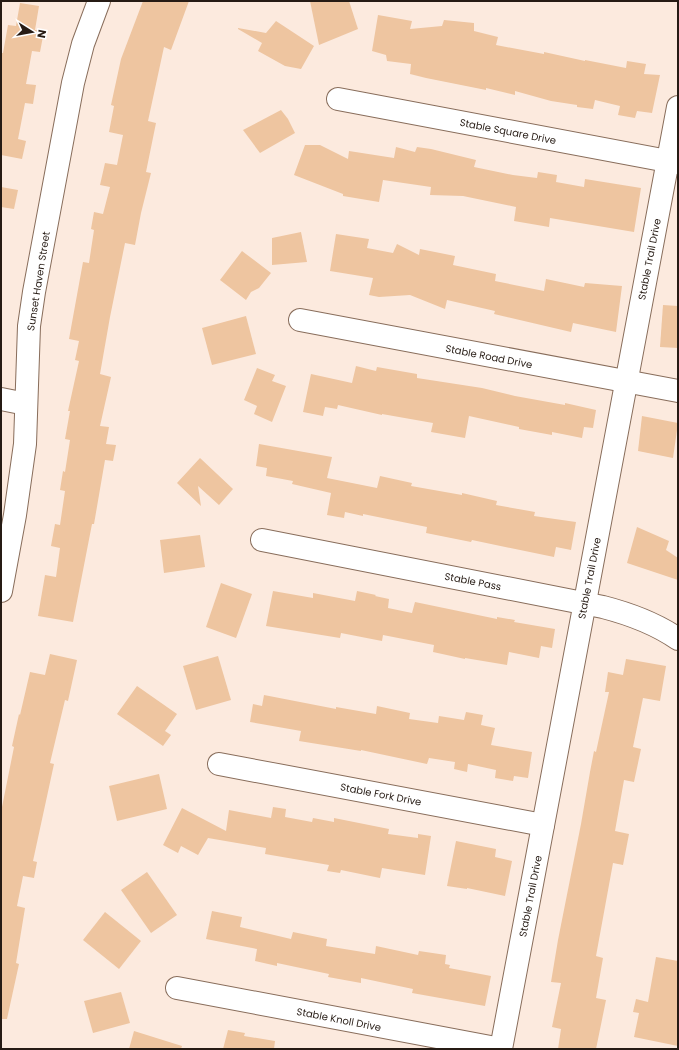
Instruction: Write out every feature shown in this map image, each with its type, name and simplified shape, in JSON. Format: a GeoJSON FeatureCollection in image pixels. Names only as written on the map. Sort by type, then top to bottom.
{"type":"FeatureCollection","features":[{"type":"Feature","properties":{"kind":"street","name":"Sunset Haven Street"},"geometry":{"type":"LineString","coordinates":[[1,591],[16,508],[25,444],[29,326],[34,292],[74,83],[83,44],[99,1]]}},
{"type":"Feature","properties":{"kind":"street","name":"Stable Square Drive"},"geometry":{"type":"LineString","coordinates":[[338,98],[673,162]]}},
{"type":"Feature","properties":{"kind":"street","name":"Stable Trail Drive"},"geometry":{"type":"LineString","coordinates":[[501,1049],[627,382],[673,162],[678,107]]}},
{"type":"Feature","properties":{"kind":"street","name":"Stable Road Drive"},"geometry":{"type":"LineString","coordinates":[[300,320],[678,391]]}},
{"type":"Feature","properties":{"kind":"street"},"geometry":{"type":"LineString","coordinates":[[1,399],[26,404]]}},
{"type":"Feature","properties":{"kind":"street","name":"Stable Pass"},"geometry":{"type":"LineString","coordinates":[[262,540],[585,603],[626,613],[649,622],[678,639]]}},
{"type":"Feature","properties":{"kind":"street","name":"Stable Fork Drive"},"geometry":{"type":"LineString","coordinates":[[219,764],[543,825]]}},
{"type":"Feature","properties":{"kind":"street","name":"Stable Knoll Drive"},"geometry":{"type":"LineString","coordinates":[[178,988],[501,1049]]}},
{"type":"Feature","properties":{"kind":"building"},"geometry":{"type":"Polygon","coordinates":[[[143,1],[189,1],[171,50],[164,47],[148,121],[156,123],[146,172],[151,173],[135,245],[125,243],[110,317],[100,374],[111,377],[100,426],[109,427],[106,444],[116,445],[113,461],[105,460],[94,524],[92,524],[73,622],[38,616],[45,575],[56,577],[60,548],[51,546],[55,524],[60,525],[65,491],[60,490],[63,471],[65,472],[70,440],[65,439],[70,411],[68,411],[79,361],[75,360],[79,341],[69,339],[83,262],[89,263],[94,230],[91,229],[94,212],[103,214],[110,187],[100,185],[105,163],[117,165],[123,135],[109,132],[114,106],[111,105],[121,59],[143,1]]]}},
{"type":"Feature","properties":{"kind":"building"},"geometry":{"type":"Polygon","coordinates":[[[310,1],[349,1],[358,29],[319,45],[310,1]]]}},
{"type":"Feature","properties":{"kind":"building"},"geometry":{"type":"Polygon","coordinates":[[[20,3],[39,6],[35,30],[44,31],[40,52],[32,51],[26,84],[36,85],[33,104],[25,103],[18,139],[26,141],[22,159],[1,155],[1,53],[3,53],[8,25],[16,26],[20,3]]]}},
{"type":"Feature","properties":{"kind":"building"},"geometry":{"type":"Polygon","coordinates":[[[378,15],[412,21],[410,29],[442,26],[444,20],[474,23],[474,31],[498,37],[496,45],[544,54],[544,52],[626,68],[627,61],[646,64],[644,74],[660,75],[652,113],[637,111],[635,118],[618,115],[620,106],[595,100],[593,109],[577,107],[577,105],[551,101],[515,91],[515,95],[410,74],[411,64],[387,61],[386,55],[372,51],[378,15]]]}},
{"type":"Feature","properties":{"kind":"building"},"geometry":{"type":"Polygon","coordinates":[[[276,21],[314,46],[301,69],[285,66],[258,51],[262,43],[238,29],[266,33],[276,21]]]}},
{"type":"Feature","properties":{"kind":"building"},"geometry":{"type":"Polygon","coordinates":[[[281,110],[288,119],[295,133],[260,153],[243,130],[281,110]]]}},
{"type":"Feature","properties":{"kind":"building"},"geometry":{"type":"Polygon","coordinates":[[[305,145],[320,145],[348,159],[349,151],[394,158],[396,147],[415,152],[417,147],[476,160],[474,167],[513,175],[537,178],[538,172],[557,175],[556,182],[584,187],[585,179],[641,188],[634,232],[550,218],[549,227],[514,221],[516,207],[463,196],[430,195],[431,187],[383,180],[379,202],[343,196],[343,194],[294,175],[305,145]]]}},
{"type":"Feature","properties":{"kind":"building"},"geometry":{"type":"Polygon","coordinates":[[[1,187],[18,190],[14,209],[1,207],[1,187]]]}},
{"type":"Feature","properties":{"kind":"building"},"geometry":{"type":"Polygon","coordinates":[[[301,232],[307,262],[272,265],[272,238],[301,232]]]}},
{"type":"Feature","properties":{"kind":"building"},"geometry":{"type":"Polygon","coordinates":[[[336,234],[369,239],[367,248],[393,253],[397,244],[419,255],[420,249],[455,256],[453,265],[496,274],[495,281],[544,291],[546,279],[584,287],[585,283],[622,286],[616,332],[573,323],[571,332],[494,314],[495,311],[447,300],[445,309],[410,295],[379,297],[369,295],[373,278],[330,271],[336,234]]]}},
{"type":"Feature","properties":{"kind":"building"},"geometry":{"type":"Polygon","coordinates":[[[242,251],[271,273],[259,288],[251,292],[246,300],[220,280],[242,251]]]}},
{"type":"Feature","properties":{"kind":"building"},"geometry":{"type":"Polygon","coordinates":[[[663,305],[678,306],[678,348],[660,347],[663,305]]]}},
{"type":"Feature","properties":{"kind":"building"},"geometry":{"type":"Polygon","coordinates":[[[246,316],[256,354],[212,365],[202,328],[246,316]]]}},
{"type":"Feature","properties":{"kind":"building"},"geometry":{"type":"Polygon","coordinates":[[[356,366],[376,371],[377,367],[417,374],[417,378],[482,388],[515,396],[565,405],[565,403],[596,410],[593,428],[584,427],[582,438],[552,432],[552,435],[519,429],[519,427],[469,416],[465,438],[431,432],[433,423],[382,415],[338,405],[337,409],[325,407],[323,416],[303,412],[311,374],[352,383],[356,366]]]}},
{"type":"Feature","properties":{"kind":"building"},"geometry":{"type":"Polygon","coordinates":[[[257,368],[275,375],[272,381],[286,386],[272,422],[254,414],[257,406],[244,400],[257,368]]]}},
{"type":"Feature","properties":{"kind":"building"},"geometry":{"type":"Polygon","coordinates":[[[642,416],[678,423],[673,458],[638,451],[642,416]]]}},
{"type":"Feature","properties":{"kind":"building"},"geometry":{"type":"Polygon","coordinates":[[[259,444],[332,457],[327,478],[377,488],[380,476],[412,483],[411,486],[462,495],[462,493],[497,501],[496,505],[535,512],[534,516],[576,522],[571,550],[556,547],[554,557],[472,540],[471,542],[426,533],[427,527],[363,514],[363,516],[345,512],[344,518],[327,515],[331,493],[292,484],[293,481],[266,476],[267,468],[256,466],[259,444]]]}},
{"type":"Feature","properties":{"kind":"building"},"geometry":{"type":"Polygon","coordinates":[[[200,458],[233,489],[219,505],[198,486],[201,506],[177,483],[200,458]]]}},
{"type":"Feature","properties":{"kind":"building"},"geometry":{"type":"Polygon","coordinates":[[[637,527],[669,541],[666,550],[678,558],[678,580],[627,563],[637,527]]]}},
{"type":"Feature","properties":{"kind":"building"},"geometry":{"type":"Polygon","coordinates":[[[200,535],[205,567],[164,573],[160,540],[200,535]]]}},
{"type":"Feature","properties":{"kind":"building"},"geometry":{"type":"Polygon","coordinates":[[[221,583],[252,594],[236,638],[206,627],[221,583]]]}},
{"type":"Feature","properties":{"kind":"building"},"geometry":{"type":"Polygon","coordinates":[[[273,591],[313,598],[313,593],[355,601],[357,591],[389,599],[388,608],[412,613],[415,602],[497,619],[497,617],[515,620],[514,622],[555,629],[552,648],[541,646],[539,658],[509,652],[507,665],[465,659],[433,652],[434,645],[383,635],[382,641],[341,633],[340,638],[266,626],[273,591]]]}},
{"type":"Feature","properties":{"kind":"building"},"geometry":{"type":"Polygon","coordinates":[[[50,654],[77,660],[68,701],[65,700],[50,763],[54,764],[33,861],[37,862],[34,878],[23,876],[17,906],[25,908],[16,963],[19,964],[7,1019],[1,1019],[1,812],[14,747],[12,746],[30,672],[45,675],[50,654]]]}},
{"type":"Feature","properties":{"kind":"building"},"geometry":{"type":"Polygon","coordinates":[[[218,656],[231,700],[196,710],[183,666],[218,656]]]}},
{"type":"Feature","properties":{"kind":"building"},"geometry":{"type":"Polygon","coordinates":[[[626,659],[666,666],[660,701],[643,698],[633,747],[641,749],[634,782],[624,780],[615,831],[629,834],[623,865],[613,863],[596,956],[603,958],[596,998],[606,1000],[596,1049],[558,1049],[561,1029],[552,1027],[561,983],[551,982],[558,940],[594,751],[596,752],[609,692],[605,692],[608,672],[623,675],[626,659]]]}},
{"type":"Feature","properties":{"kind":"building"},"geometry":{"type":"Polygon","coordinates":[[[137,686],[177,714],[165,731],[171,735],[163,746],[117,714],[137,686]]]}},
{"type":"Feature","properties":{"kind":"building"},"geometry":{"type":"Polygon","coordinates":[[[264,695],[336,709],[336,707],[376,714],[377,706],[410,713],[409,719],[438,723],[439,716],[464,720],[466,712],[483,715],[481,725],[495,728],[491,745],[532,752],[528,778],[514,776],[513,781],[495,778],[496,770],[468,764],[467,772],[454,769],[455,762],[429,758],[427,764],[361,750],[299,741],[301,731],[250,722],[253,704],[262,706],[264,695]]]}},
{"type":"Feature","properties":{"kind":"building"},"geometry":{"type":"Polygon","coordinates":[[[159,774],[167,809],[117,821],[109,786],[159,774]]]}},
{"type":"Feature","properties":{"kind":"building"},"geometry":{"type":"Polygon","coordinates":[[[273,807],[286,809],[285,817],[312,822],[313,818],[334,822],[334,818],[389,829],[388,834],[418,838],[418,834],[431,836],[425,875],[382,868],[380,878],[341,870],[340,873],[327,871],[329,865],[265,854],[266,848],[208,838],[198,855],[181,846],[178,853],[163,845],[182,808],[226,831],[229,810],[271,818],[273,807]]]}},
{"type":"Feature","properties":{"kind":"building"},"geometry":{"type":"Polygon","coordinates":[[[456,841],[496,849],[495,857],[512,861],[505,896],[467,888],[447,886],[456,841]]]}},
{"type":"Feature","properties":{"kind":"building"},"geometry":{"type":"Polygon","coordinates":[[[147,872],[177,915],[151,933],[121,890],[147,872]]]}},
{"type":"Feature","properties":{"kind":"building"},"geometry":{"type":"Polygon","coordinates":[[[212,911],[242,917],[240,927],[291,939],[293,932],[327,939],[326,946],[375,954],[376,946],[418,955],[419,951],[446,955],[445,964],[450,965],[449,968],[491,976],[485,1006],[412,993],[413,989],[361,978],[361,983],[328,977],[329,974],[277,963],[277,966],[255,961],[257,949],[206,939],[212,911]]]}},
{"type":"Feature","properties":{"kind":"building"},"geometry":{"type":"Polygon","coordinates":[[[105,912],[141,941],[119,969],[83,940],[105,912]]]}},
{"type":"Feature","properties":{"kind":"building"},"geometry":{"type":"Polygon","coordinates":[[[656,957],[678,961],[678,1046],[634,1037],[639,1013],[633,1012],[636,999],[648,1002],[656,957]]]}},
{"type":"Feature","properties":{"kind":"building"},"geometry":{"type":"Polygon","coordinates":[[[121,992],[130,1023],[93,1033],[84,1001],[121,992]]]}},
{"type":"Feature","properties":{"kind":"building"},"geometry":{"type":"Polygon","coordinates":[[[228,1030],[245,1033],[244,1036],[275,1041],[274,1049],[223,1049],[228,1030]]]}},
{"type":"Feature","properties":{"kind":"building"},"geometry":{"type":"Polygon","coordinates":[[[134,1031],[182,1046],[181,1049],[129,1049],[134,1031]]]}}]}
